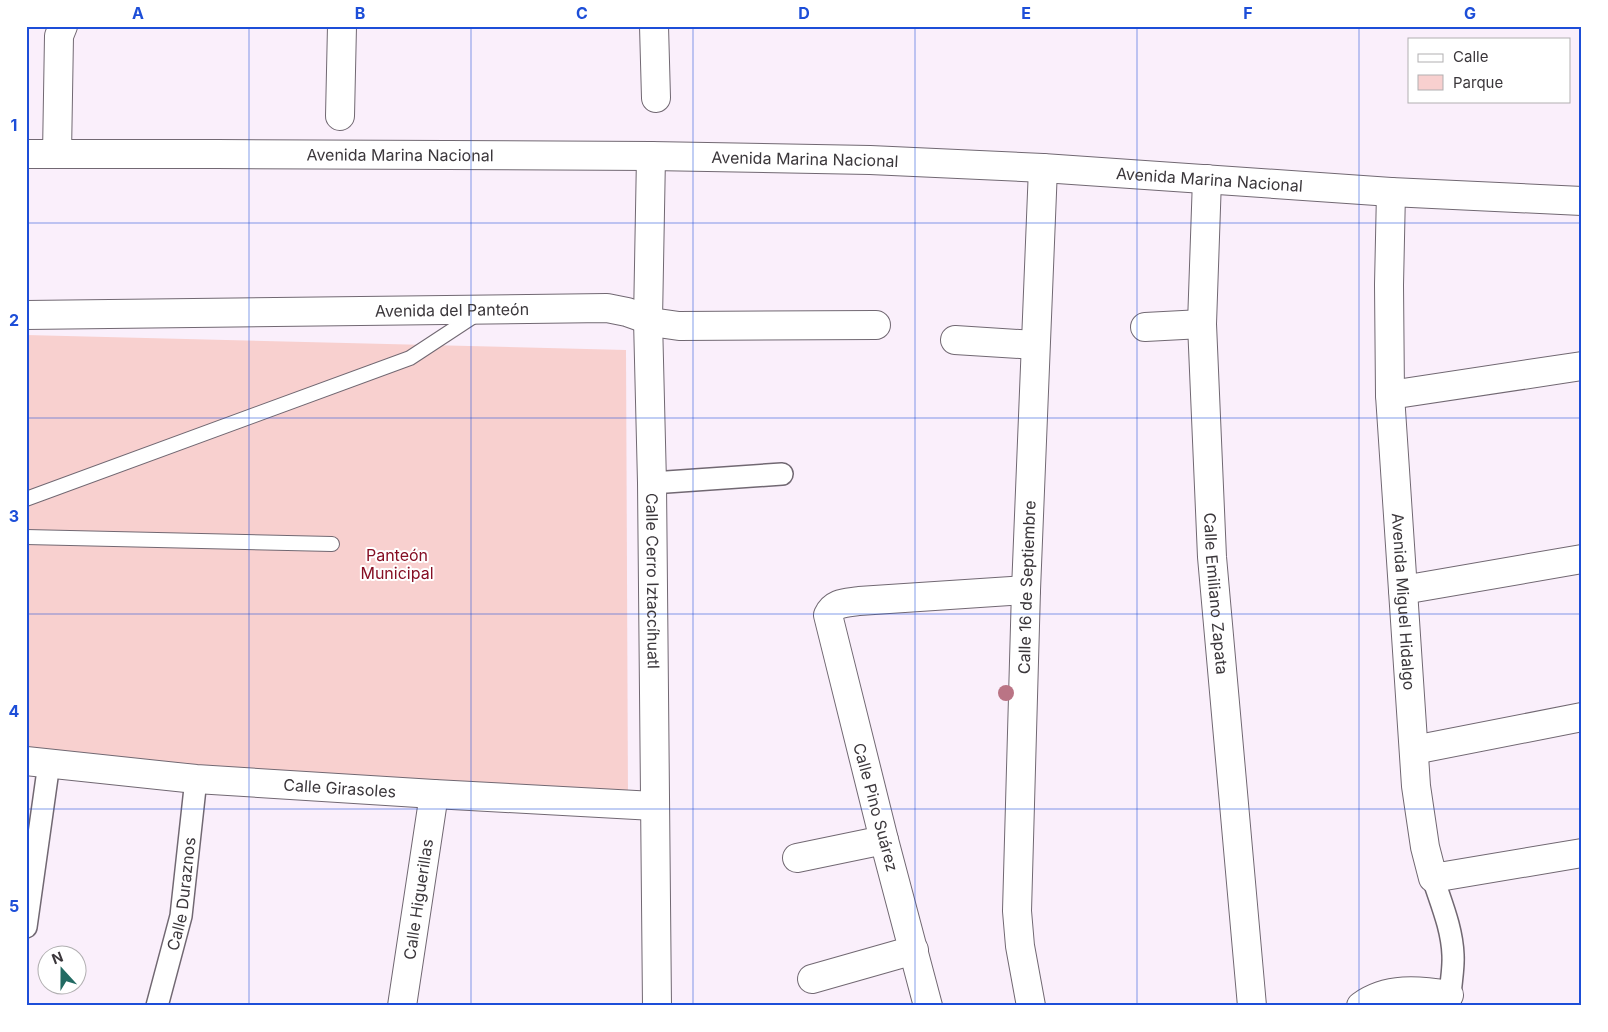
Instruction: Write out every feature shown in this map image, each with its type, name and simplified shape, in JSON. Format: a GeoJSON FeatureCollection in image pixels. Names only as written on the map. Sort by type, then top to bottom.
{"type":"FeatureCollection","features":[{"type":"Feature","properties":{"kind":"street"},"geometry":{"type":"LineString","coordinates":[[57,154],[58,36],[63,26]]}},
{"type":"Feature","properties":{"kind":"street"},"geometry":{"type":"LineString","coordinates":[[340,116],[342,26]]}},
{"type":"Feature","properties":{"kind":"street"},"geometry":{"type":"LineString","coordinates":[[654,26],[656,98]]}},
{"type":"Feature","properties":{"kind":"street","name":"Avenida Marina Nacional"},"geometry":{"type":"LineString","coordinates":[[26,154],[650,156],[870,160],[1043,168],[1392,192],[1582,201]]}},
{"type":"Feature","properties":{"kind":"street","name":"Calle Cerro Iztaccíhuatl"},"geometry":{"type":"LineString","coordinates":[[650,156],[648,320],[652,483],[657,1006]]}},
{"type":"Feature","properties":{"kind":"street","name":"Calle 16 de Septiembre"},"geometry":{"type":"LineString","coordinates":[[1031,1006],[1020,946],[1017,911],[1026,590],[1043,168]]}},
{"type":"Feature","properties":{"kind":"street","name":"Calle Emiliano Zapata"},"geometry":{"type":"LineString","coordinates":[[1207,179],[1202,324],[1212,557],[1252,1006]]}},
{"type":"Feature","properties":{"kind":"street","name":"Avenida Miguel Hidalgo"},"geometry":{"type":"LineString","coordinates":[[1392,192],[1389,285],[1390,395],[1416,786],[1424,838],[1433,878],[1449,926],[1453,954],[1449,1001]]}},
{"type":"Feature","properties":{"kind":"street","name":"Avenida del Panteón"},"geometry":{"type":"LineString","coordinates":[[26,316],[607,308],[627,312],[658,323],[679,326],[876,325]]}},
{"type":"Feature","properties":{"kind":"street"},"geometry":{"type":"LineString","coordinates":[[1145,327],[1202,324]]}},
{"type":"Feature","properties":{"kind":"street"},"geometry":{"type":"LineString","coordinates":[[955,340],[1036,345]]}},
{"type":"Feature","properties":{"kind":"street"},"geometry":{"type":"LineString","coordinates":[[1390,395],[1582,366]]}},
{"type":"Feature","properties":{"kind":"street"},"geometry":{"type":"LineString","coordinates":[[652,483],[782,474]]}},
{"type":"Feature","properties":{"kind":"street"},"geometry":{"type":"LineString","coordinates":[[1403,590],[1582,559]]}},
{"type":"Feature","properties":{"kind":"street","name":"Calle Pino Suárez"},"geometry":{"type":"LineString","coordinates":[[928,1006],[828,615],[831,609],[838,604],[858,601],[1026,590]]}},
{"type":"Feature","properties":{"kind":"street"},"geometry":{"type":"LineString","coordinates":[[1414,750],[1582,717]]}},
{"type":"Feature","properties":{"kind":"street"},"geometry":{"type":"LineString","coordinates":[[26,927],[38,762]]}},
{"type":"Feature","properties":{"kind":"street","name":"Calle Girasoles"},"geometry":{"type":"LineString","coordinates":[[38,762],[196,779],[654,806]]}},
{"type":"Feature","properties":{"kind":"street","name":"Calle Duraznos"},"geometry":{"type":"LineString","coordinates":[[157,1006],[181,916],[196,779]]}},
{"type":"Feature","properties":{"kind":"street","name":"Calle Higuerillas"},"geometry":{"type":"LineString","coordinates":[[402,1006],[434,794]]}},
{"type":"Feature","properties":{"kind":"street"},"geometry":{"type":"LineString","coordinates":[[797,858],[884,840]]}},
{"type":"Feature","properties":{"kind":"street"},"geometry":{"type":"LineString","coordinates":[[1433,878],[1582,854]]}},
{"type":"Feature","properties":{"kind":"street"},"geometry":{"type":"LineString","coordinates":[[812,979],[914,950]]}},
{"type":"Feature","properties":{"kind":"street"},"geometry":{"type":"LineString","coordinates":[[1361,1006],[1376,997],[1421,990],[1449,1001]]}},
{"type":"Feature","properties":{"kind":"lane"},"geometry":{"type":"LineString","coordinates":[[26,499],[410,358],[481,311]]}},
{"type":"Feature","properties":{"kind":"lane"},"geometry":{"type":"LineString","coordinates":[[26,537],[332,544]]}},
{"type":"Feature","properties":{"kind":"green space","name":"Panteón Municipal"},"geometry":{"type":"Polygon","coordinates":[[[26,335],[626,350],[628,804],[26,756],[26,335]]]}}]}
